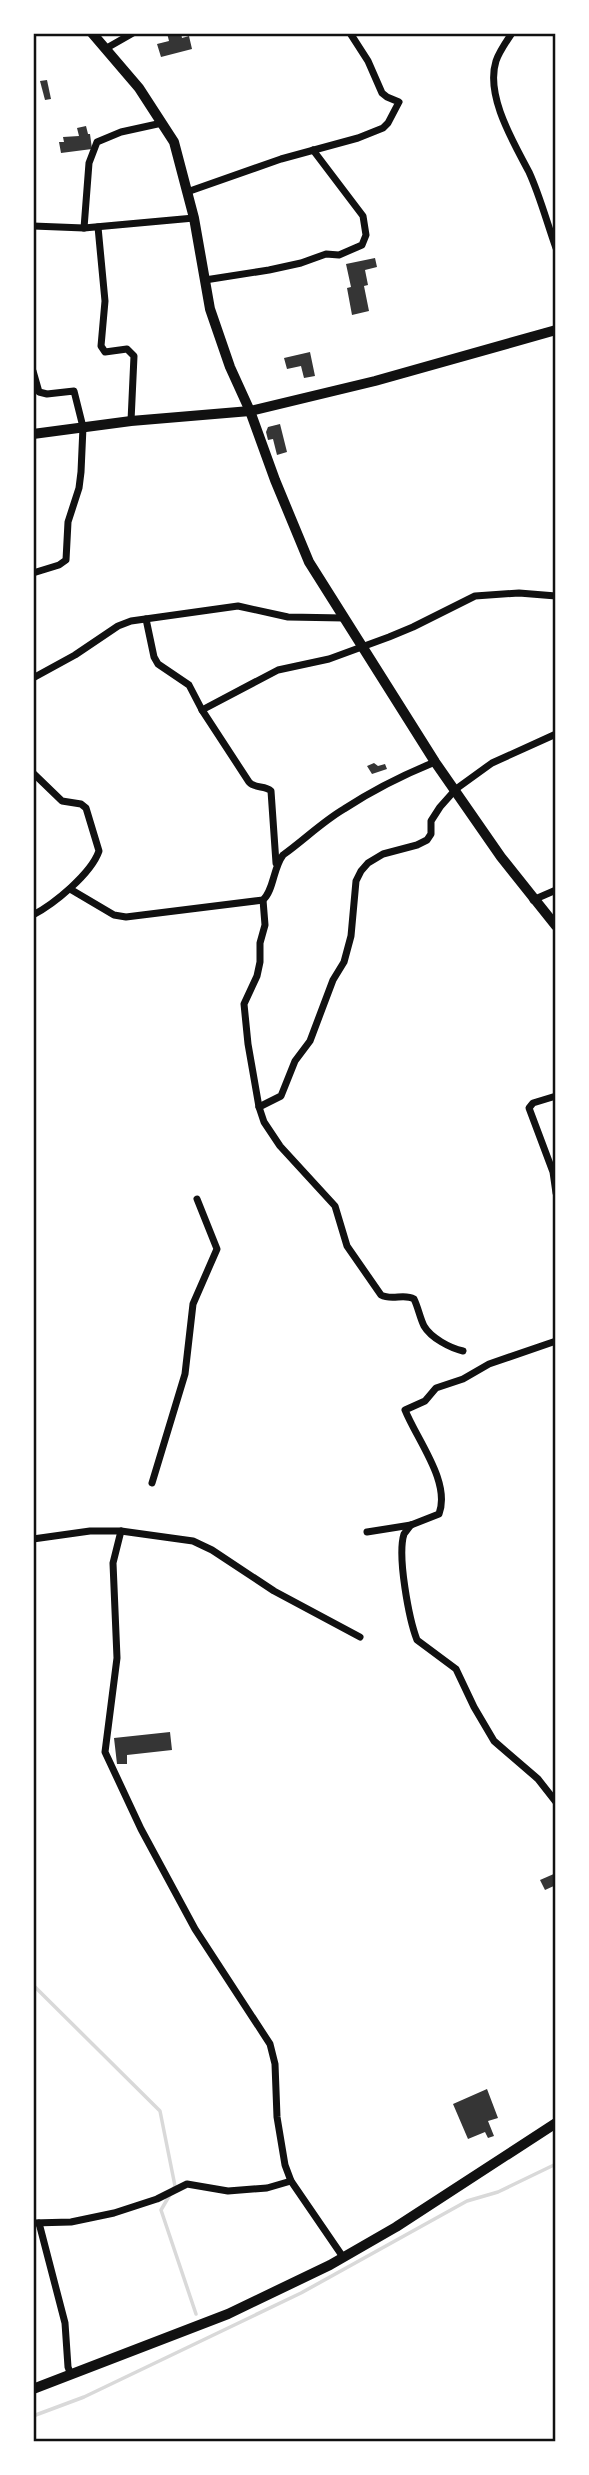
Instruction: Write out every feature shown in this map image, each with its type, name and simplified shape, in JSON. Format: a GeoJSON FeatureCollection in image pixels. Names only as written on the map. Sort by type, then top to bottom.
{"type":"FeatureCollection","features":[{"type":"Feature","properties":{"kind":"street"},"geometry":{"type":"LineString","coordinates":[[92,33],[139,88],[174,142],[194,218],[210,309],[309,562],[435,762],[533,900],[556,926]]}},
{"type":"Feature","properties":{"kind":"street"},"geometry":{"type":"LineString","coordinates":[[105,49],[133,33]]}},
{"type":"Feature","properties":{"kind":"street"},"geometry":{"type":"LineString","coordinates":[[187,192],[281,159],[358,138],[383,128],[400,104],[382,93],[368,61],[350,33]]}},
{"type":"Feature","properties":{"kind":"street"},"geometry":{"type":"LineString","coordinates":[[512,33],[496,60],[494,79],[502,121],[530,174],[556,248]]}},
{"type":"Feature","properties":{"kind":"street"},"geometry":{"type":"LineString","coordinates":[[84,228],[89,163],[97,142],[121,132],[162,123]]}},
{"type":"Feature","properties":{"kind":"street"},"geometry":{"type":"LineString","coordinates":[[205,281],[279,268],[326,254],[339,255],[362,244],[366,234],[363,216],[313,150]]}},
{"type":"Feature","properties":{"kind":"street"},"geometry":{"type":"LineString","coordinates":[[33,226],[84,228],[194,218]]}},
{"type":"Feature","properties":{"kind":"street"},"geometry":{"type":"LineString","coordinates":[[98,227],[105,300],[101,346],[105,352],[127,349],[134,356],[131,421]]}},
{"type":"Feature","properties":{"kind":"street"},"geometry":{"type":"LineString","coordinates":[[33,434],[131,421],[250,411],[375,381],[556,330]]}},
{"type":"Feature","properties":{"kind":"street"},"geometry":{"type":"LineString","coordinates":[[33,371],[39,392],[47,394],[74,391],[83,427],[79,488],[68,522],[66,560],[33,573]]}},
{"type":"Feature","properties":{"kind":"street"},"geometry":{"type":"LineString","coordinates":[[202,710],[278,670],[329,659],[412,627],[475,596],[519,593],[556,596]]}},
{"type":"Feature","properties":{"kind":"street"},"geometry":{"type":"LineString","coordinates":[[33,678],[75,655],[122,624],[146,619],[238,606],[288,617],[344,618]]}},
{"type":"Feature","properties":{"kind":"street"},"geometry":{"type":"LineString","coordinates":[[70,889],[114,915],[126,917],[263,900],[268,894],[276,864],[271,791],[249,782],[189,685],[158,664],[146,619]]}},
{"type":"Feature","properties":{"kind":"street"},"geometry":{"type":"LineString","coordinates":[[259,1107],[281,1096],[295,1060],[313,1035],[333,980],[344,962],[350,943],[356,881],[368,863],[383,854],[427,840],[431,821],[456,789],[492,763],[556,734]]}},
{"type":"Feature","properties":{"kind":"street"},"geometry":{"type":"LineString","coordinates":[[276,864],[283,855],[342,809],[393,779],[435,762]]}},
{"type":"Feature","properties":{"kind":"street"},"geometry":{"type":"LineString","coordinates":[[33,773],[62,801],[84,806],[99,845],[97,856],[70,889],[51,906],[33,915]]}},
{"type":"Feature","properties":{"kind":"street"},"geometry":{"type":"LineString","coordinates":[[533,900],[556,890]]}},
{"type":"Feature","properties":{"kind":"street"},"geometry":{"type":"LineString","coordinates":[[263,900],[265,925],[259,949],[260,962],[257,976],[244,1004],[248,1044],[264,1122],[280,1146],[335,1206],[347,1246],[381,1295],[389,1298],[414,1298],[423,1324],[429,1332],[446,1344],[463,1351]]}},
{"type":"Feature","properties":{"kind":"street"},"geometry":{"type":"LineString","coordinates":[[556,1096],[533,1103],[529,1108],[553,1171],[556,1193]]}},
{"type":"Feature","properties":{"kind":"street"},"geometry":{"type":"LineString","coordinates":[[152,1483],[185,1374],[193,1304],[217,1249],[197,1199]]}},
{"type":"Feature","properties":{"kind":"street"},"geometry":{"type":"LineString","coordinates":[[367,1532],[411,1525],[439,1514],[442,1503],[435,1467],[405,1410],[425,1401],[436,1388],[463,1379],[489,1364],[556,1340]]}},
{"type":"Feature","properties":{"kind":"street"},"geometry":{"type":"LineString","coordinates":[[411,1525],[404,1534],[402,1562],[416,1640],[456,1669],[494,1741],[538,1779],[556,1802]]}},
{"type":"Feature","properties":{"kind":"street"},"geometry":{"type":"LineString","coordinates":[[33,1539],[90,1531],[121,1531],[193,1541],[212,1549],[274,1591],[360,1637]]}},
{"type":"Feature","properties":{"kind":"street"},"geometry":{"type":"LineString","coordinates":[[121,1531],[113,1563],[117,1658],[105,1752],[141,1829],[195,1929],[270,2043],[275,2064],[277,2118],[290,2181],[343,2257]]}},
{"type":"Feature","properties":{"kind":"street"},"geometry":{"type":"LineString","coordinates":[[33,2389],[228,2314],[343,2257],[397,2227],[556,2123]]}},
{"type":"Feature","properties":{"kind":"street"},"geometry":{"type":"LineString","coordinates":[[71,2375],[65,2323],[36,2223],[71,2222],[114,2213],[157,2199],[187,2184],[228,2191],[267,2188],[290,2181]]}},
{"type":"Feature","properties":{"kind":"building"},"geometry":{"type":"Polygon","coordinates":[[[167,33],[181,33],[182,38],[189,36],[192,49],[161,57],[157,44],[169,41],[167,33]]]}},
{"type":"Feature","properties":{"kind":"building"},"geometry":{"type":"Polygon","coordinates":[[[47,80],[51,99],[45,100],[40,81],[47,80]]]}},
{"type":"Feature","properties":{"kind":"building"},"geometry":{"type":"Polygon","coordinates":[[[86,126],[92,149],[61,153],[59,142],[64,142],[63,137],[79,136],[77,128],[86,126]]]}},
{"type":"Feature","properties":{"kind":"building"},"geometry":{"type":"Polygon","coordinates":[[[375,258],[377,267],[365,270],[368,285],[364,286],[369,311],[352,315],[347,288],[351,287],[346,264],[375,258]]]}},
{"type":"Feature","properties":{"kind":"building"},"geometry":{"type":"Polygon","coordinates":[[[310,352],[315,376],[304,378],[301,366],[287,369],[284,358],[310,352]]]}},
{"type":"Feature","properties":{"kind":"building"},"geometry":{"type":"Polygon","coordinates":[[[280,424],[287,452],[277,455],[273,439],[268,440],[266,432],[268,427],[280,424]]]}},
{"type":"Feature","properties":{"kind":"building"},"geometry":{"type":"Polygon","coordinates":[[[374,763],[378,766],[385,764],[387,769],[372,774],[367,766],[374,763]]]}},
{"type":"Feature","properties":{"kind":"building"},"geometry":{"type":"Polygon","coordinates":[[[170,1732],[172,1750],[127,1755],[127,1764],[117,1764],[114,1738],[170,1732]]]}},
{"type":"Feature","properties":{"kind":"building"},"geometry":{"type":"Polygon","coordinates":[[[556,1873],[556,1885],[545,1890],[540,1880],[556,1873]]]}},
{"type":"Feature","properties":{"kind":"building"},"geometry":{"type":"Polygon","coordinates":[[[487,2089],[498,2118],[488,2121],[494,2136],[488,2138],[485,2132],[468,2139],[453,2104],[487,2089]]]}},
{"type":"Feature","properties":{"kind":"waterway"},"geometry":{"type":"LineString","coordinates":[[33,1985],[160,2111],[175,2186],[161,2210],[196,2314]]}},
{"type":"Feature","properties":{"kind":"waterway"},"geometry":{"type":"LineString","coordinates":[[33,2416],[84,2397],[301,2293],[467,2201],[498,2192],[556,2164]]}}]}
